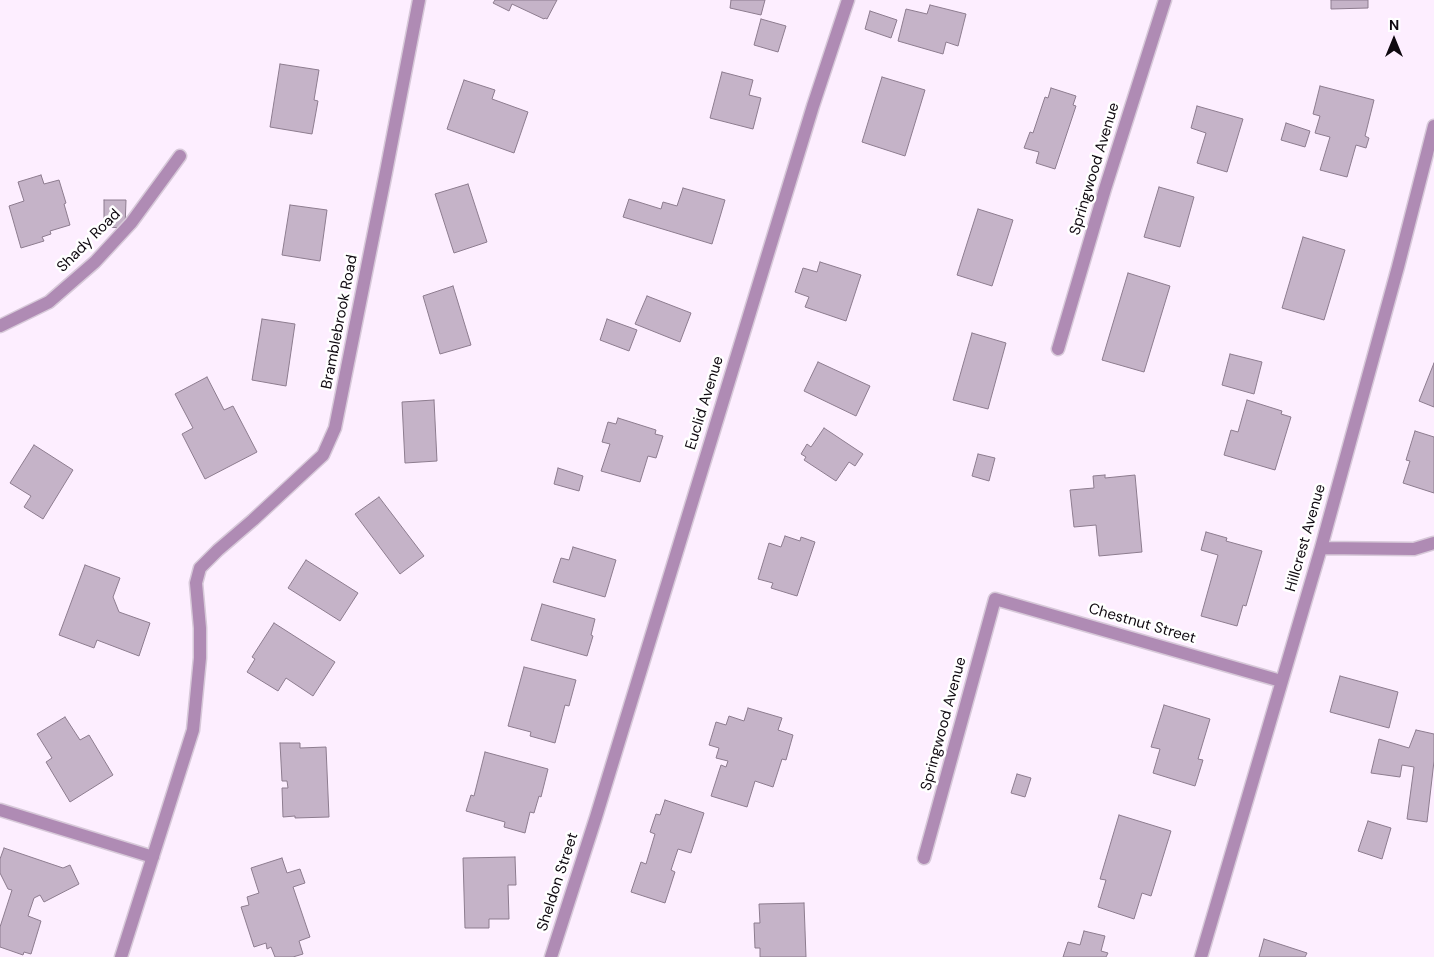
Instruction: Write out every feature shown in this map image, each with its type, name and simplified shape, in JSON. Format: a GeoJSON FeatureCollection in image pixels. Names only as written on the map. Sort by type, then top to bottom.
{"type":"FeatureCollection","features":[{"type":"Feature","properties":{"kind":"street","name":"Bramblebrook Road"},"geometry":{"type":"LineString","coordinates":[[120,957],[193,730],[200,658],[200,628],[196,583],[200,568],[323,455],[335,428],[419,0]]}},
{"type":"Feature","properties":{"kind":"street","name":"Euclid Avenue"},"geometry":{"type":"LineString","coordinates":[[596,817],[813,106],[848,0]]}},
{"type":"Feature","properties":{"kind":"street","name":"Springwood Avenue"},"geometry":{"type":"LineString","coordinates":[[1058,349],[1105,189],[1165,0]]}},
{"type":"Feature","properties":{"kind":"street","name":"Hillcrest Avenue"},"geometry":{"type":"LineString","coordinates":[[1201,957],[1321,548],[1398,267],[1434,126]]}},
{"type":"Feature","properties":{"kind":"street","name":"Shady Road"},"geometry":{"type":"LineString","coordinates":[[0,326],[49,302],[96,262],[131,223],[180,156]]}},
{"type":"Feature","properties":{"kind":"street"},"geometry":{"type":"LineString","coordinates":[[1321,548],[1414,549],[1434,543]]}},
{"type":"Feature","properties":{"kind":"street","name":"Springwood Avenue"},"geometry":{"type":"LineString","coordinates":[[924,858],[994,599]]}},
{"type":"Feature","properties":{"kind":"street","name":"Chestnut Street"},"geometry":{"type":"LineString","coordinates":[[994,599],[1281,681]]}},
{"type":"Feature","properties":{"kind":"street"},"geometry":{"type":"LineString","coordinates":[[0,810],[153,858]]}},
{"type":"Feature","properties":{"kind":"street","name":"Sheldon Street"},"geometry":{"type":"LineString","coordinates":[[551,957],[596,817]]}},
{"type":"Feature","properties":{"kind":"building"},"geometry":{"type":"Polygon","coordinates":[[[495,0],[557,0],[547,19],[544,19],[512,4],[509,11],[493,3],[495,0]]]}},
{"type":"Feature","properties":{"kind":"building"},"geometry":{"type":"Polygon","coordinates":[[[731,0],[765,0],[761,15],[730,8],[731,0]]]}},
{"type":"Feature","properties":{"kind":"building"},"geometry":{"type":"Polygon","coordinates":[[[1331,0],[1368,0],[1368,8],[1331,9],[1331,0]]]}},
{"type":"Feature","properties":{"kind":"building"},"geometry":{"type":"Polygon","coordinates":[[[930,5],[966,14],[958,46],[946,42],[943,54],[898,41],[906,9],[927,14],[930,5]]]}},
{"type":"Feature","properties":{"kind":"building"},"geometry":{"type":"Polygon","coordinates":[[[870,11],[897,20],[891,38],[865,29],[870,11]]]}},
{"type":"Feature","properties":{"kind":"building"},"geometry":{"type":"Polygon","coordinates":[[[761,19],[786,26],[778,52],[754,45],[761,19]]]}},
{"type":"Feature","properties":{"kind":"building"},"geometry":{"type":"Polygon","coordinates":[[[280,64],[319,70],[314,100],[318,101],[312,134],[270,127],[280,64]]]}},
{"type":"Feature","properties":{"kind":"building"},"geometry":{"type":"Polygon","coordinates":[[[722,72],[753,80],[749,95],[761,98],[753,129],[710,118],[722,72]]]}},
{"type":"Feature","properties":{"kind":"building"},"geometry":{"type":"Polygon","coordinates":[[[882,77],[925,90],[905,156],[862,142],[882,77]]]}},
{"type":"Feature","properties":{"kind":"building"},"geometry":{"type":"Polygon","coordinates":[[[464,80],[495,90],[492,99],[528,112],[514,153],[447,129],[464,80]]]}},
{"type":"Feature","properties":{"kind":"building"},"geometry":{"type":"Polygon","coordinates":[[[1320,86],[1374,100],[1365,136],[1369,138],[1366,148],[1356,145],[1347,177],[1320,170],[1330,137],[1315,133],[1320,116],[1313,114],[1320,86]]]}},
{"type":"Feature","properties":{"kind":"building"},"geometry":{"type":"Polygon","coordinates":[[[1051,88],[1076,96],[1073,105],[1076,106],[1055,169],[1036,163],[1039,152],[1024,148],[1030,132],[1033,133],[1045,97],[1048,98],[1051,88]]]}},
{"type":"Feature","properties":{"kind":"building"},"geometry":{"type":"Polygon","coordinates":[[[1197,106],[1243,119],[1227,172],[1197,163],[1206,133],[1191,128],[1197,106]]]}},
{"type":"Feature","properties":{"kind":"building"},"geometry":{"type":"Polygon","coordinates":[[[1286,123],[1310,131],[1305,147],[1281,140],[1286,123]]]}},
{"type":"Feature","properties":{"kind":"building"},"geometry":{"type":"Polygon","coordinates":[[[41,175],[44,184],[59,180],[70,225],[50,231],[51,234],[42,237],[44,241],[21,248],[9,206],[24,201],[18,182],[41,175]]]}},
{"type":"Feature","properties":{"kind":"building"},"geometry":{"type":"Polygon","coordinates":[[[468,184],[487,242],[454,253],[435,194],[468,184]]]}},
{"type":"Feature","properties":{"kind":"building"},"geometry":{"type":"Polygon","coordinates":[[[1159,187],[1194,197],[1180,247],[1144,237],[1159,187]]]}},
{"type":"Feature","properties":{"kind":"building"},"geometry":{"type":"Polygon","coordinates":[[[683,188],[725,200],[712,244],[623,217],[629,199],[661,209],[663,202],[677,206],[683,188]]]}},
{"type":"Feature","properties":{"kind":"building"},"geometry":{"type":"Polygon","coordinates":[[[104,200],[126,200],[125,228],[104,227],[104,200]]]}},
{"type":"Feature","properties":{"kind":"building"},"geometry":{"type":"Polygon","coordinates":[[[290,205],[327,210],[320,261],[282,255],[290,205]]]}},
{"type":"Feature","properties":{"kind":"building"},"geometry":{"type":"Polygon","coordinates":[[[978,209],[1013,220],[992,286],[957,275],[978,209]]]}},
{"type":"Feature","properties":{"kind":"building"},"geometry":{"type":"Polygon","coordinates":[[[1303,237],[1345,250],[1324,320],[1282,308],[1303,237]]]}},
{"type":"Feature","properties":{"kind":"building"},"geometry":{"type":"Polygon","coordinates":[[[820,262],[861,275],[846,321],[805,307],[809,297],[795,292],[803,268],[817,272],[820,262]]]}},
{"type":"Feature","properties":{"kind":"building"},"geometry":{"type":"Polygon","coordinates":[[[1128,273],[1170,286],[1144,372],[1102,360],[1128,273]]]}},
{"type":"Feature","properties":{"kind":"building"},"geometry":{"type":"Polygon","coordinates":[[[453,286],[471,345],[440,354],[423,296],[453,286]]]}},
{"type":"Feature","properties":{"kind":"building"},"geometry":{"type":"Polygon","coordinates":[[[647,296],[691,313],[680,342],[635,324],[647,296]]]}},
{"type":"Feature","properties":{"kind":"building"},"geometry":{"type":"Polygon","coordinates":[[[262,319],[295,324],[286,386],[252,380],[262,319]]]}},
{"type":"Feature","properties":{"kind":"building"},"geometry":{"type":"Polygon","coordinates":[[[607,319],[637,330],[629,351],[600,340],[607,319]]]}},
{"type":"Feature","properties":{"kind":"building"},"geometry":{"type":"Polygon","coordinates":[[[972,333],[1006,343],[988,409],[953,400],[972,333]]]}},
{"type":"Feature","properties":{"kind":"building"},"geometry":{"type":"Polygon","coordinates":[[[1230,354],[1262,362],[1254,394],[1222,385],[1230,354]]]}},
{"type":"Feature","properties":{"kind":"building"},"geometry":{"type":"Polygon","coordinates":[[[818,362],[870,386],[856,416],[804,391],[818,362]]]}},
{"type":"Feature","properties":{"kind":"building"},"geometry":{"type":"Polygon","coordinates":[[[1434,363],[1434,407],[1419,401],[1434,363]]]}},
{"type":"Feature","properties":{"kind":"building"},"geometry":{"type":"Polygon","coordinates":[[[207,377],[224,410],[233,406],[257,452],[205,479],[182,434],[193,428],[175,394],[207,377]]]}},
{"type":"Feature","properties":{"kind":"building"},"geometry":{"type":"Polygon","coordinates":[[[434,400],[437,461],[405,463],[402,402],[434,400]]]}},
{"type":"Feature","properties":{"kind":"building"},"geometry":{"type":"Polygon","coordinates":[[[1247,400],[1282,411],[1281,414],[1291,417],[1275,470],[1224,455],[1231,430],[1238,432],[1247,400]]]}},
{"type":"Feature","properties":{"kind":"building"},"geometry":{"type":"Polygon","coordinates":[[[618,418],[656,430],[655,434],[663,436],[656,458],[648,456],[640,482],[601,471],[610,444],[602,442],[608,422],[616,424],[618,418]]]}},
{"type":"Feature","properties":{"kind":"building"},"geometry":{"type":"Polygon","coordinates":[[[824,428],[863,454],[855,466],[849,462],[836,481],[804,460],[806,457],[801,454],[807,444],[811,447],[824,428]]]}},
{"type":"Feature","properties":{"kind":"building"},"geometry":{"type":"Polygon","coordinates":[[[1415,431],[1434,437],[1434,493],[1403,483],[1410,461],[1406,460],[1415,431]]]}},
{"type":"Feature","properties":{"kind":"building"},"geometry":{"type":"Polygon","coordinates":[[[34,445],[73,470],[43,519],[24,507],[31,496],[10,483],[34,445]]]}},
{"type":"Feature","properties":{"kind":"building"},"geometry":{"type":"Polygon","coordinates":[[[978,454],[995,458],[989,481],[972,476],[978,454]]]}},
{"type":"Feature","properties":{"kind":"building"},"geometry":{"type":"Polygon","coordinates":[[[558,468],[583,476],[579,491],[554,484],[558,468]]]}},
{"type":"Feature","properties":{"kind":"building"},"geometry":{"type":"Polygon","coordinates":[[[1105,475],[1105,478],[1135,475],[1142,552],[1099,556],[1096,525],[1074,527],[1070,490],[1094,488],[1093,476],[1105,475]]]}},
{"type":"Feature","properties":{"kind":"building"},"geometry":{"type":"Polygon","coordinates":[[[379,497],[424,556],[400,574],[355,514],[379,497]]]}},
{"type":"Feature","properties":{"kind":"building"},"geometry":{"type":"Polygon","coordinates":[[[1206,532],[1227,538],[1226,541],[1262,551],[1246,606],[1243,605],[1237,626],[1201,616],[1218,555],[1201,550],[1206,532]]]}},
{"type":"Feature","properties":{"kind":"building"},"geometry":{"type":"Polygon","coordinates":[[[785,536],[800,541],[801,537],[815,542],[797,596],[771,588],[773,583],[758,579],[769,543],[781,547],[785,536]]]}},
{"type":"Feature","properties":{"kind":"building"},"geometry":{"type":"Polygon","coordinates":[[[573,547],[616,560],[605,597],[553,582],[561,558],[569,560],[573,547]]]}},
{"type":"Feature","properties":{"kind":"building"},"geometry":{"type":"Polygon","coordinates":[[[306,560],[358,593],[340,621],[288,588],[306,560]]]}},
{"type":"Feature","properties":{"kind":"building"},"geometry":{"type":"Polygon","coordinates":[[[85,565],[120,578],[113,597],[119,612],[150,623],[139,656],[97,640],[94,648],[59,635],[85,565]]]}},
{"type":"Feature","properties":{"kind":"building"},"geometry":{"type":"Polygon","coordinates":[[[542,604],[595,619],[591,635],[593,636],[587,656],[531,640],[542,604]]]}},
{"type":"Feature","properties":{"kind":"building"},"geometry":{"type":"Polygon","coordinates":[[[274,623],[335,662],[313,696],[286,678],[278,691],[247,672],[255,659],[252,657],[274,623]]]}},
{"type":"Feature","properties":{"kind":"building"},"geometry":{"type":"Polygon","coordinates":[[[524,667],[576,680],[569,706],[565,705],[555,743],[530,736],[531,732],[508,726],[524,667]]]}},
{"type":"Feature","properties":{"kind":"building"},"geometry":{"type":"Polygon","coordinates":[[[1340,676],[1398,692],[1389,728],[1330,712],[1340,676]]]}},
{"type":"Feature","properties":{"kind":"building"},"geometry":{"type":"Polygon","coordinates":[[[1164,705],[1210,719],[1198,759],[1203,760],[1195,786],[1153,773],[1160,749],[1151,747],[1164,705]]]}},
{"type":"Feature","properties":{"kind":"building"},"geometry":{"type":"Polygon","coordinates":[[[748,708],[782,718],[778,730],[793,735],[786,760],[782,759],[773,787],[755,781],[747,807],[711,796],[721,765],[726,767],[728,761],[716,758],[719,748],[709,745],[716,722],[726,725],[729,716],[744,721],[748,708]]]}},
{"type":"Feature","properties":{"kind":"building"},"geometry":{"type":"Polygon","coordinates":[[[65,717],[80,740],[89,735],[113,775],[70,802],[46,762],[52,758],[37,734],[65,717]]]}},
{"type":"Feature","properties":{"kind":"building"},"geometry":{"type":"Polygon","coordinates":[[[1416,730],[1434,734],[1434,761],[1427,822],[1407,819],[1414,767],[1402,765],[1400,777],[1371,773],[1379,739],[1409,748],[1416,730]]]}},
{"type":"Feature","properties":{"kind":"building"},"geometry":{"type":"Polygon","coordinates":[[[280,743],[300,743],[300,748],[326,747],[329,817],[283,817],[282,788],[288,788],[287,781],[282,781],[280,743]]]}},
{"type":"Feature","properties":{"kind":"building"},"geometry":{"type":"Polygon","coordinates":[[[485,752],[548,769],[541,797],[539,796],[534,813],[530,812],[525,833],[504,827],[505,822],[466,811],[471,795],[474,796],[485,752]]]}},
{"type":"Feature","properties":{"kind":"building"},"geometry":{"type":"Polygon","coordinates":[[[1017,774],[1031,778],[1025,797],[1011,793],[1017,774]]]}},
{"type":"Feature","properties":{"kind":"building"},"geometry":{"type":"Polygon","coordinates":[[[665,800],[704,813],[691,853],[678,849],[671,870],[675,872],[665,903],[631,892],[641,862],[646,864],[655,834],[650,832],[656,814],[660,815],[665,800]]]}},
{"type":"Feature","properties":{"kind":"building"},"geometry":{"type":"Polygon","coordinates":[[[1119,815],[1171,831],[1151,896],[1142,893],[1134,919],[1098,907],[1106,880],[1100,879],[1119,815]]]}},
{"type":"Feature","properties":{"kind":"building"},"geometry":{"type":"Polygon","coordinates":[[[1368,821],[1391,828],[1382,859],[1358,851],[1368,821]]]}},
{"type":"Feature","properties":{"kind":"building"},"geometry":{"type":"Polygon","coordinates":[[[4,848],[63,868],[70,865],[79,884],[44,902],[40,895],[34,898],[28,916],[41,921],[31,954],[24,952],[23,955],[0,947],[0,927],[12,890],[8,889],[0,873],[0,859],[4,848]]]}},
{"type":"Feature","properties":{"kind":"building"},"geometry":{"type":"Polygon","coordinates":[[[515,857],[516,885],[508,885],[509,919],[489,919],[489,928],[465,928],[463,858],[515,857]]]}},
{"type":"Feature","properties":{"kind":"building"},"geometry":{"type":"Polygon","coordinates":[[[282,858],[287,873],[300,869],[305,883],[293,887],[310,937],[299,941],[303,954],[293,957],[275,957],[271,947],[267,949],[266,943],[254,947],[241,907],[249,905],[247,897],[259,893],[251,868],[282,858]]]}},
{"type":"Feature","properties":{"kind":"building"},"geometry":{"type":"Polygon","coordinates":[[[804,903],[806,957],[760,957],[760,948],[755,948],[754,923],[760,923],[759,904],[804,903]]]}},
{"type":"Feature","properties":{"kind":"building"},"geometry":{"type":"Polygon","coordinates":[[[1084,931],[1105,936],[1101,951],[1108,953],[1106,957],[1063,957],[1068,942],[1080,945],[1084,931]]]}},
{"type":"Feature","properties":{"kind":"building"},"geometry":{"type":"Polygon","coordinates":[[[1264,939],[1307,953],[1305,957],[1259,957],[1264,939]]]}}]}
